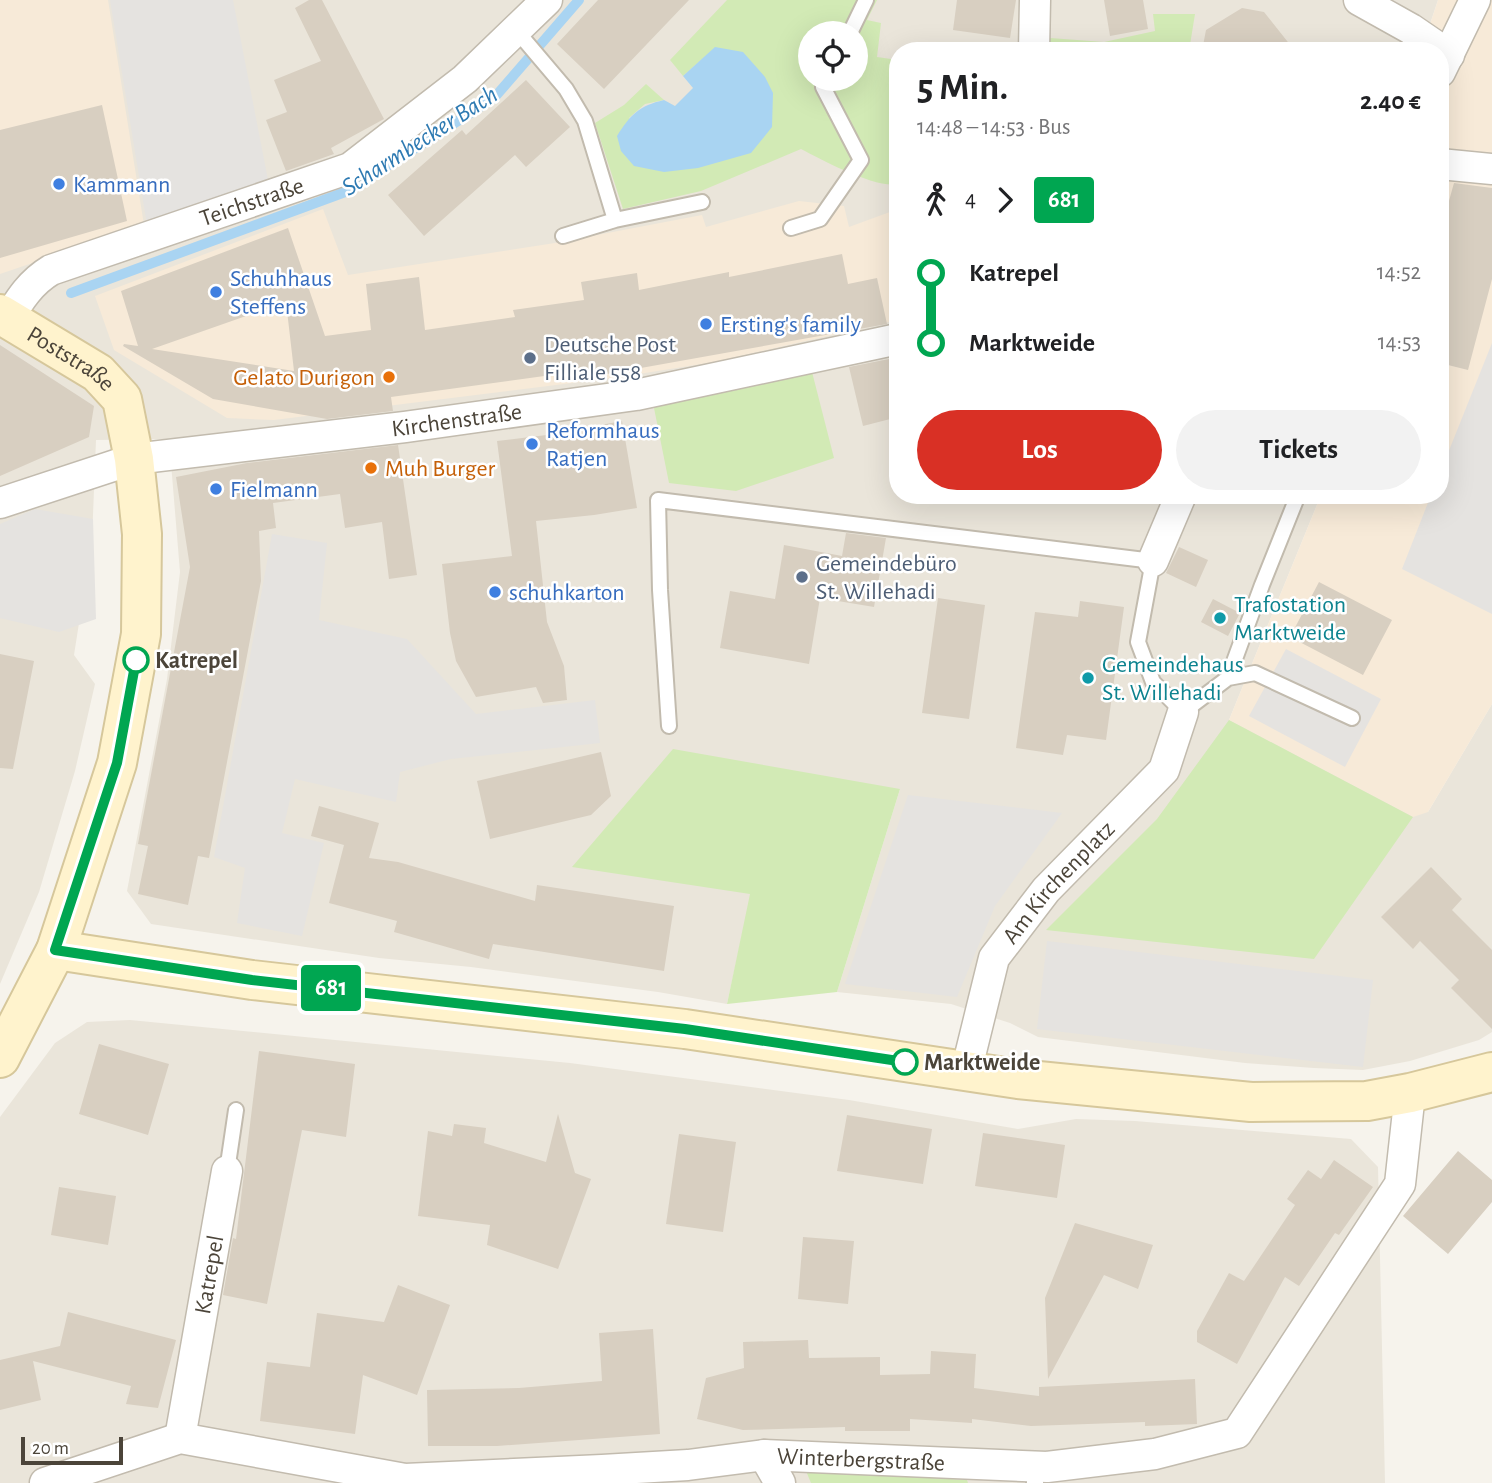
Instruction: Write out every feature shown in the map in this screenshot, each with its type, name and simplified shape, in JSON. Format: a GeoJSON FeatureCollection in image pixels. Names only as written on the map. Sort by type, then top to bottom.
{"type":"FeatureCollection","features":[{"type":"Feature","properties":{"kind":"street","name":"Teichstraße"},"geometry":{"type":"LineString","coordinates":[[4,317],[40,276],[51,270],[350,168],[523,38],[547,0]]}},
{"type":"Feature","properties":{"kind":"street"},"geometry":{"type":"LineString","coordinates":[[1034,42],[1035,0]]}},
{"type":"Feature","properties":{"kind":"street"},"geometry":{"type":"LineString","coordinates":[[1359,0],[1411,29],[1424,42]]}},
{"type":"Feature","properties":{"kind":"street"},"geometry":{"type":"LineString","coordinates":[[1449,55],[1475,2]]}},
{"type":"Feature","properties":{"kind":"street"},"geometry":{"type":"LineString","coordinates":[[1449,165],[1492,169]]}},
{"type":"Feature","properties":{"kind":"street","name":"Poststraße"},"geometry":{"type":"LineString","coordinates":[[0,1058],[55,950],[117,763],[141,634],[142,534],[134,459],[122,399],[98,373],[4,317]]}},
{"type":"Feature","properties":{"kind":"street","name":"Kirchenstraße"},"geometry":{"type":"LineString","coordinates":[[0,503],[134,459],[405,428],[636,395],[889,341]]}},
{"type":"Feature","properties":{"kind":"street"},"geometry":{"type":"LineString","coordinates":[[1153,561],[1177,504]]}},
{"type":"Feature","properties":{"kind":"street","name":"Am Kirchenplatz"},"geometry":{"type":"LineString","coordinates":[[966,1072],[994,958],[1046,890],[1164,770],[1183,712]]}},
{"type":"Feature","properties":{"kind":"street"},"geometry":{"type":"LineString","coordinates":[[55,950],[252,980],[685,1029],[966,1072],[1251,1102],[1367,1101],[1492,1072]]}},
{"type":"Feature","properties":{"kind":"street","name":"Winterbergstraße"},"geometry":{"type":"LineString","coordinates":[[180,1438],[405,1479],[688,1465],[764,1455],[1037,1478],[1155,1454],[1237,1433],[1400,1184],[1410,1093]]}},
{"type":"Feature","properties":{"kind":"street","name":"Katrepel"},"geometry":{"type":"LineString","coordinates":[[180,1438],[227,1171]]}},
{"type":"Feature","properties":{"kind":"street"},"geometry":{"type":"LineString","coordinates":[[45,1483],[180,1438]]}},
{"type":"Feature","properties":{"kind":"street"},"geometry":{"type":"LineString","coordinates":[[764,1455],[779,1483]]}},
{"type":"Feature","properties":{"kind":"lane"},"geometry":{"type":"LineString","coordinates":[[856,21],[866,0]]}},
{"type":"Feature","properties":{"kind":"lane"},"geometry":{"type":"LineString","coordinates":[[523,38],[566,89],[585,121],[615,220]]}},
{"type":"Feature","properties":{"kind":"lane"},"geometry":{"type":"LineString","coordinates":[[791,228],[820,219],[861,160],[824,91]]}},
{"type":"Feature","properties":{"kind":"lane"},"geometry":{"type":"LineString","coordinates":[[563,236],[615,220],[702,202]]}},
{"type":"Feature","properties":{"kind":"lane"},"geometry":{"type":"LineString","coordinates":[[669,726],[660,590],[658,500],[1153,561],[1138,642],[1153,682],[1183,712],[1228,678],[1255,673],[1352,718]]}},
{"type":"Feature","properties":{"kind":"lane"},"geometry":{"type":"LineString","coordinates":[[1228,678],[1294,504]]}},
{"type":"Feature","properties":{"kind":"lane","name":"Katrepel"},"geometry":{"type":"LineString","coordinates":[[227,1171],[236,1110]]}},
{"type":"Feature","properties":{"kind":"shaded area"},"geometry":{"type":"Polygon","coordinates":[[[0,0],[1438,0],[1424,42],[889,42],[889,504],[1317,504],[1229,720],[1428,812],[1492,704],[1492,1032],[1479,1040],[1410,1061],[1363,1070],[1245,1063],[1038,1037],[1010,1023],[951,1004],[837,992],[900,789],[751,894],[727,1004],[658,992],[471,967],[379,958],[151,924],[127,891],[167,679],[180,572],[169,439],[96,440],[92,540],[74,655],[95,684],[75,771],[39,892],[0,984],[0,0]]]}},
{"type":"Feature","properties":{"kind":"shaded area"},"geometry":{"type":"Polygon","coordinates":[[[0,0],[108,0],[144,225],[0,274],[0,0]]]}},
{"type":"Feature","properties":{"kind":"shaded area"},"geometry":{"type":"Polygon","coordinates":[[[110,0],[233,0],[269,185],[147,225],[110,0]]]}},
{"type":"Feature","properties":{"kind":"shaded area"},"geometry":{"type":"Polygon","coordinates":[[[1438,0],[1492,0],[1492,704],[1428,812],[1413,817],[1229,720],[1317,504],[1449,504],[1449,42],[1424,42],[1438,0]]]}},
{"type":"Feature","properties":{"kind":"shaded area"},"geometry":{"type":"Polygon","coordinates":[[[799,201],[844,206],[849,227],[889,212],[889,322],[714,362],[620,377],[274,420],[227,418],[114,350],[95,296],[323,209],[348,275],[555,243],[702,215],[706,227],[799,201]]]}},
{"type":"Feature","properties":{"kind":"shaded area"},"geometry":{"type":"Polygon","coordinates":[[[1492,343],[1492,614],[1402,569],[1427,504],[1449,504],[1449,450],[1492,343]]]}},
{"type":"Feature","properties":{"kind":"shaded area"},"geometry":{"type":"Polygon","coordinates":[[[35,509],[93,519],[96,619],[59,632],[0,618],[0,524],[35,509]]]}},
{"type":"Feature","properties":{"kind":"shaded area"},"geometry":{"type":"Polygon","coordinates":[[[272,534],[327,543],[319,620],[407,639],[476,714],[595,700],[600,743],[451,759],[400,772],[396,802],[295,779],[282,833],[324,843],[302,936],[237,923],[245,868],[214,857],[272,534]]]}},
{"type":"Feature","properties":{"kind":"shaded area"},"geometry":{"type":"Polygon","coordinates":[[[1286,649],[1381,699],[1345,767],[1249,716],[1286,649]]]}},
{"type":"Feature","properties":{"kind":"shaded area"},"geometry":{"type":"Polygon","coordinates":[[[908,795],[1062,813],[995,906],[957,997],[845,984],[908,795]]]}},
{"type":"Feature","properties":{"kind":"shaded area"},"geometry":{"type":"Polygon","coordinates":[[[1047,941],[1373,980],[1363,1067],[1037,1029],[1047,941]]]}},
{"type":"Feature","properties":{"kind":"shaded area"},"geometry":{"type":"Polygon","coordinates":[[[130,1020],[570,1063],[849,1100],[1018,1129],[1076,1119],[1135,1121],[1351,1139],[1378,1167],[1385,1483],[0,1483],[0,1117],[55,1043],[87,1022],[130,1020]]]}},
{"type":"Feature","properties":{"kind":"green space"},"geometry":{"type":"Polygon","coordinates":[[[727,0],[877,0],[867,20],[881,23],[877,57],[889,59],[889,184],[863,178],[801,149],[701,191],[623,209],[595,123],[624,105],[646,84],[664,100],[645,104],[629,118],[664,172],[716,47],[683,76],[670,60],[727,0]]]}},
{"type":"Feature","properties":{"kind":"green space"},"geometry":{"type":"Polygon","coordinates":[[[1153,14],[1195,14],[1190,42],[1104,42],[1155,31],[1153,14]]]}},
{"type":"Feature","properties":{"kind":"green space"},"geometry":{"type":"Polygon","coordinates":[[[1050,38],[1104,42],[1050,42],[1050,38]]]}},
{"type":"Feature","properties":{"kind":"green space"},"geometry":{"type":"Polygon","coordinates":[[[811,368],[834,458],[736,491],[669,483],[654,408],[676,392],[811,368]]]}},
{"type":"Feature","properties":{"kind":"green space"},"geometry":{"type":"Polygon","coordinates":[[[1229,720],[1413,817],[1314,959],[1046,930],[1157,819],[1229,720]]]}},
{"type":"Feature","properties":{"kind":"green space"},"geometry":{"type":"Polygon","coordinates":[[[673,749],[900,789],[837,992],[727,1004],[750,894],[572,867],[673,749]]]}},
{"type":"Feature","properties":{"kind":"green space"},"geometry":{"type":"Polygon","coordinates":[[[806,1471],[967,1480],[968,1483],[811,1483],[806,1471]]]}},
{"type":"Feature","properties":{"kind":"water"},"geometry":{"type":"Polygon","coordinates":[[[715,47],[743,52],[765,77],[773,93],[772,127],[751,153],[698,168],[664,172],[634,166],[621,151],[617,136],[622,128],[636,112],[648,105],[664,100],[675,106],[693,88],[683,76],[715,47]]]}},
{"type":"Feature","properties":{"kind":"building"},"geometry":{"type":"Polygon","coordinates":[[[309,0],[322,0],[384,119],[331,148],[334,154],[286,171],[266,120],[287,112],[274,80],[321,61],[295,8],[309,0]]]}},
{"type":"Feature","properties":{"kind":"building"},"geometry":{"type":"Polygon","coordinates":[[[598,0],[689,0],[604,89],[557,44],[598,0]]]}},
{"type":"Feature","properties":{"kind":"building"},"geometry":{"type":"Polygon","coordinates":[[[957,0],[1016,0],[1010,38],[953,30],[957,0]]]}},
{"type":"Feature","properties":{"kind":"building"},"geometry":{"type":"Polygon","coordinates":[[[1104,0],[1143,0],[1148,29],[1110,36],[1104,0]]]}},
{"type":"Feature","properties":{"kind":"building"},"geometry":{"type":"Polygon","coordinates":[[[1242,8],[1264,12],[1288,42],[1204,42],[1206,30],[1242,8]]]}},
{"type":"Feature","properties":{"kind":"building"},"geometry":{"type":"Polygon","coordinates":[[[526,80],[570,127],[526,167],[515,155],[424,236],[388,195],[462,130],[466,135],[526,80]]]}},
{"type":"Feature","properties":{"kind":"building"},"geometry":{"type":"Polygon","coordinates":[[[102,105],[127,221],[0,258],[0,130],[102,105]]]}},
{"type":"Feature","properties":{"kind":"building"},"geometry":{"type":"Polygon","coordinates":[[[1454,183],[1492,188],[1492,279],[1468,370],[1449,365],[1449,201],[1454,183]]]}},
{"type":"Feature","properties":{"kind":"building"},"geometry":{"type":"Polygon","coordinates":[[[288,228],[325,336],[371,330],[366,284],[419,277],[425,330],[515,317],[513,310],[584,300],[581,282],[637,273],[639,290],[729,272],[729,277],[842,254],[848,284],[877,278],[887,324],[596,376],[595,369],[391,397],[393,411],[327,419],[213,399],[123,346],[138,346],[121,291],[288,228]],[[286,302],[152,349],[294,371],[286,302]]]}},
{"type":"Feature","properties":{"kind":"building"},"geometry":{"type":"Polygon","coordinates":[[[0,345],[94,406],[89,437],[0,476],[0,345]]]}},
{"type":"Feature","properties":{"kind":"building"},"geometry":{"type":"Polygon","coordinates":[[[889,359],[889,419],[863,426],[849,367],[889,359]]]}},
{"type":"Feature","properties":{"kind":"building"},"geometry":{"type":"Polygon","coordinates":[[[622,421],[637,508],[536,521],[547,622],[564,666],[567,700],[543,703],[536,687],[476,697],[456,661],[442,564],[512,556],[497,441],[579,431],[622,421]]]}},
{"type":"Feature","properties":{"kind":"building"},"geometry":{"type":"Polygon","coordinates":[[[398,445],[417,575],[389,579],[382,522],[345,528],[340,494],[273,503],[276,528],[259,531],[261,581],[209,858],[198,856],[188,905],[138,894],[148,846],[138,844],[190,567],[176,477],[247,463],[398,445]]]}},
{"type":"Feature","properties":{"kind":"building"},"geometry":{"type":"Polygon","coordinates":[[[846,533],[886,538],[874,607],[820,598],[809,664],[720,648],[730,591],[775,599],[784,545],[842,556],[846,533]]]}},
{"type":"Feature","properties":{"kind":"building"},"geometry":{"type":"Polygon","coordinates":[[[1179,547],[1208,560],[1196,587],[1166,573],[1179,547]]]}},
{"type":"Feature","properties":{"kind":"building"},"geometry":{"type":"Polygon","coordinates":[[[1319,582],[1392,620],[1363,675],[1290,637],[1319,582]]]}},
{"type":"Feature","properties":{"kind":"building"},"geometry":{"type":"Polygon","coordinates":[[[938,598],[985,605],[969,719],[922,713],[938,598]]]}},
{"type":"Feature","properties":{"kind":"building","name":"Trafostation Marktweide"},"geometry":{"type":"Polygon","coordinates":[[[1213,599],[1240,613],[1228,636],[1201,622],[1213,599]]]}},
{"type":"Feature","properties":{"kind":"building"},"geometry":{"type":"Polygon","coordinates":[[[1080,601],[1124,607],[1106,740],[1067,735],[1063,755],[1016,748],[1035,612],[1078,617],[1080,601]]]}},
{"type":"Feature","properties":{"kind":"building"},"geometry":{"type":"Polygon","coordinates":[[[0,654],[34,661],[13,769],[0,768],[0,654]]]}},
{"type":"Feature","properties":{"kind":"building"},"geometry":{"type":"Polygon","coordinates":[[[601,752],[611,796],[591,815],[490,839],[477,781],[601,752]]]}},
{"type":"Feature","properties":{"kind":"building"},"geometry":{"type":"Polygon","coordinates":[[[319,806],[379,823],[369,858],[398,862],[535,901],[537,885],[674,906],[664,971],[493,944],[489,959],[394,932],[397,921],[329,903],[344,845],[311,836],[319,806]]]}},
{"type":"Feature","properties":{"kind":"building"},"geometry":{"type":"Polygon","coordinates":[[[1431,867],[1462,899],[1452,910],[1492,950],[1492,1029],[1451,988],[1459,980],[1420,941],[1413,949],[1381,917],[1431,867]]]}},
{"type":"Feature","properties":{"kind":"building"},"geometry":{"type":"Polygon","coordinates":[[[99,1044],[169,1064],[148,1135],[79,1114],[99,1044]]]}},
{"type":"Feature","properties":{"kind":"building"},"geometry":{"type":"Polygon","coordinates":[[[259,1051],[355,1064],[346,1137],[302,1130],[267,1304],[223,1295],[233,1238],[236,1239],[259,1051]]]}},
{"type":"Feature","properties":{"kind":"building"},"geometry":{"type":"Polygon","coordinates":[[[558,1114],[575,1173],[591,1179],[558,1269],[487,1245],[490,1225],[418,1216],[428,1131],[452,1136],[454,1124],[486,1128],[484,1143],[546,1162],[558,1114]]]}},
{"type":"Feature","properties":{"kind":"building"},"geometry":{"type":"Polygon","coordinates":[[[847,1115],[932,1129],[923,1184],[837,1171],[847,1115]]]}},
{"type":"Feature","properties":{"kind":"building"},"geometry":{"type":"Polygon","coordinates":[[[983,1133],[1065,1145],[1057,1198],[975,1186],[983,1133]]]}},
{"type":"Feature","properties":{"kind":"building"},"geometry":{"type":"Polygon","coordinates":[[[679,1134],[736,1142],[723,1232],[666,1224],[679,1134]]]}},
{"type":"Feature","properties":{"kind":"building"},"geometry":{"type":"Polygon","coordinates":[[[1458,1151],[1492,1180],[1492,1202],[1448,1254],[1403,1216],[1458,1151]]]}},
{"type":"Feature","properties":{"kind":"building"},"geometry":{"type":"Polygon","coordinates":[[[1334,1160],[1373,1187],[1339,1235],[1335,1233],[1299,1286],[1285,1277],[1237,1364],[1197,1342],[1197,1331],[1229,1273],[1244,1281],[1295,1205],[1287,1199],[1308,1170],[1321,1179],[1334,1160]]]}},
{"type":"Feature","properties":{"kind":"building"},"geometry":{"type":"Polygon","coordinates":[[[59,1187],[116,1196],[108,1245],[51,1235],[59,1187]]]}},
{"type":"Feature","properties":{"kind":"building"},"geometry":{"type":"Polygon","coordinates":[[[1075,1223],[1153,1245],[1138,1289],[1104,1275],[1048,1379],[1045,1298],[1075,1223]]]}},
{"type":"Feature","properties":{"kind":"building"},"geometry":{"type":"Polygon","coordinates":[[[803,1237],[854,1241],[848,1304],[798,1299],[803,1237]]]}},
{"type":"Feature","properties":{"kind":"building"},"geometry":{"type":"Polygon","coordinates":[[[398,1285],[450,1305],[417,1395],[363,1375],[355,1434],[260,1421],[267,1362],[310,1367],[317,1313],[384,1322],[398,1285]]]}},
{"type":"Feature","properties":{"kind":"building"},"geometry":{"type":"Polygon","coordinates":[[[68,1312],[176,1340],[158,1408],[126,1404],[131,1386],[33,1361],[41,1400],[0,1410],[0,1360],[60,1346],[68,1312]]]}},
{"type":"Feature","properties":{"kind":"building"},"geometry":{"type":"Polygon","coordinates":[[[653,1329],[660,1434],[497,1446],[428,1446],[427,1390],[519,1388],[602,1381],[599,1333],[653,1329]]]}},
{"type":"Feature","properties":{"kind":"building"},"geometry":{"type":"Polygon","coordinates":[[[808,1340],[809,1358],[880,1357],[880,1375],[930,1374],[931,1351],[976,1354],[974,1388],[1039,1396],[1039,1387],[1195,1379],[1197,1424],[1145,1426],[1145,1422],[1031,1426],[972,1419],[972,1423],[910,1419],[910,1431],[845,1431],[845,1427],[743,1430],[697,1419],[706,1378],[744,1368],[743,1342],[808,1340]]]}},
{"type":"Feature","properties":{"kind":"waterway","name":"Scharmbecker Bach"},"geometry":{"type":"LineString","coordinates":[[71,293],[348,191],[494,98],[579,0]]}},
{"type":"Feature","properties":{"kind":"bus line","name":"681"},"geometry":{"type":"LineString","coordinates":[[136,660],[117,763],[55,950],[252,980],[685,1029],[905,1062]]}},
{"type":"Feature","properties":{"kind":"place","name":"Kammann"},"geometry":{"type":"Point","coordinates":[59,184]}},
{"type":"Feature","properties":{"kind":"place","name":"Schuhhaus Steffens"},"geometry":{"type":"Point","coordinates":[216,292]}},
{"type":"Feature","properties":{"kind":"place","name":"Ersting's family"},"geometry":{"type":"Point","coordinates":[706,324]}},
{"type":"Feature","properties":{"kind":"place","name":"Deutsche Post Filliale 558"},"geometry":{"type":"Point","coordinates":[530,358]}},
{"type":"Feature","properties":{"kind":"place","name":"Gelato Durigon"},"geometry":{"type":"Point","coordinates":[389,377]}},
{"type":"Feature","properties":{"kind":"place","name":"Reformhaus Ratjen"},"geometry":{"type":"Point","coordinates":[532,444]}},
{"type":"Feature","properties":{"kind":"place","name":"Muh Burger"},"geometry":{"type":"Point","coordinates":[371,468]}},
{"type":"Feature","properties":{"kind":"place","name":"Fielmann"},"geometry":{"type":"Point","coordinates":[216,489]}},
{"type":"Feature","properties":{"kind":"place","name":"Gemeindebüro St. Willehadi"},"geometry":{"type":"Point","coordinates":[802,577]}},
{"type":"Feature","properties":{"kind":"place","name":"schuhkarton"},"geometry":{"type":"Point","coordinates":[495,592]}},
{"type":"Feature","properties":{"kind":"place","name":"Trafostation Marktweide"},"geometry":{"type":"Point","coordinates":[1220,618]}},
{"type":"Feature","properties":{"kind":"place","name":"Katrepel"},"geometry":{"type":"Point","coordinates":[136,660]}},
{"type":"Feature","properties":{"kind":"place","name":"Gemeindehaus St. Willehadi"},"geometry":{"type":"Point","coordinates":[1088,678]}},
{"type":"Feature","properties":{"kind":"place","name":"Marktweide"},"geometry":{"type":"Point","coordinates":[905,1062]}}]}
